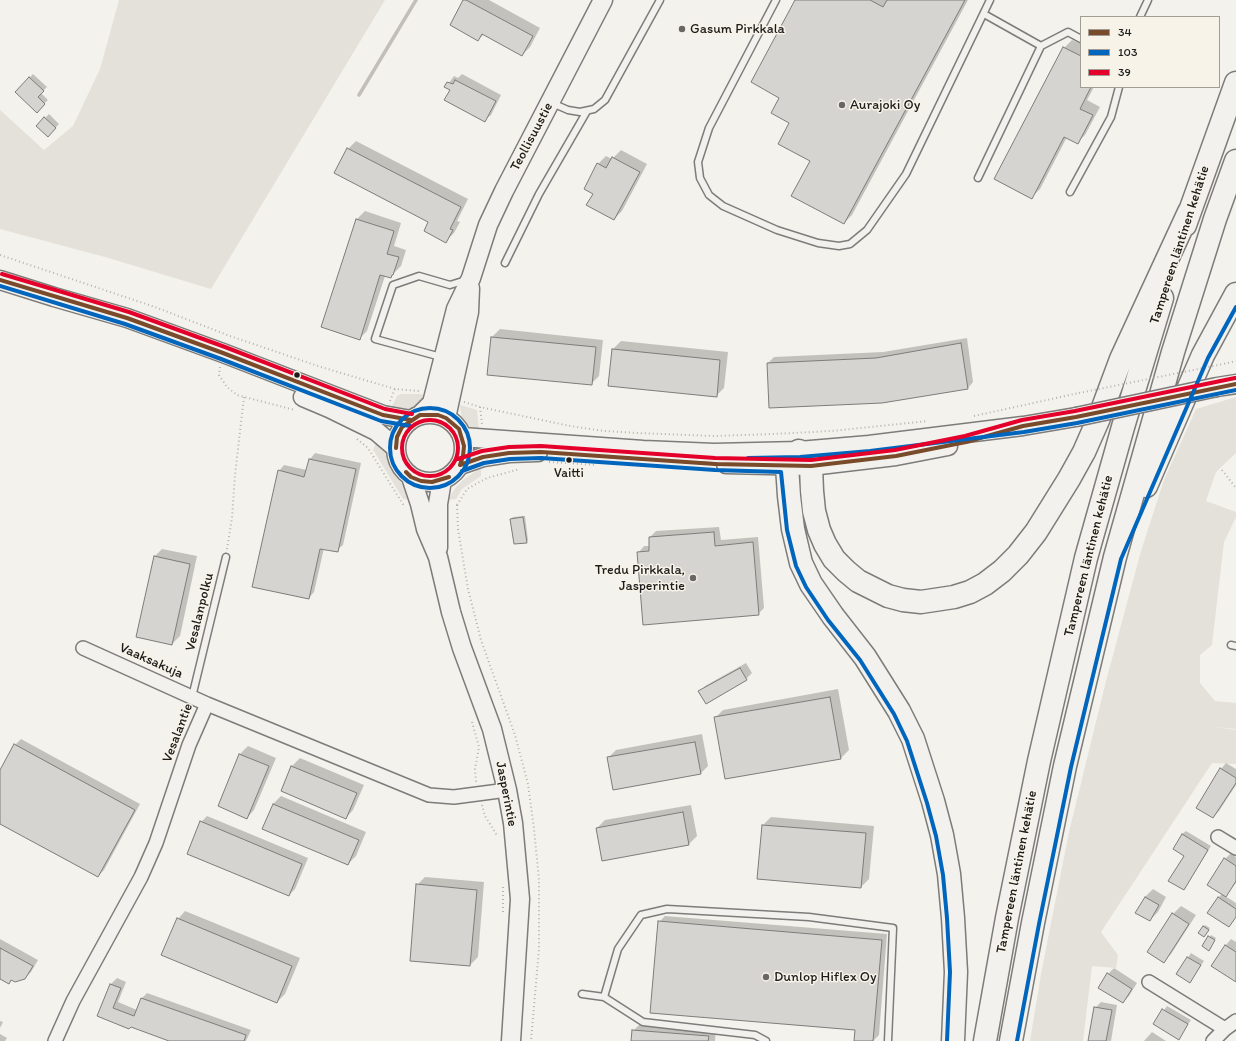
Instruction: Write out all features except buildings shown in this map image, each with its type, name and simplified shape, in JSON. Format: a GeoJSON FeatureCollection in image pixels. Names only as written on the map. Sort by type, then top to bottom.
{"type":"FeatureCollection","features":[{"type":"Feature","properties":{"kind":"highway","name":"Tampereen läntinen kehätie"},"geometry":{"type":"LineString","coordinates":[[985,1041],[1007,918],[1037,768],[1086,558],[1146,348],[1189,212],[1236,83]]}},
{"type":"Feature","properties":{"kind":"highway","name":"Tampereen läntinen kehätie"},"geometry":{"type":"LineString","coordinates":[[1011,1041],[1032,923],[1065,766],[1115,557],[1173,352],[1215,219],[1236,161]]}},
{"type":"Feature","properties":{"kind":"highway"},"geometry":{"type":"LineString","coordinates":[[799,461],[812,491],[814,511],[819,530],[825,544],[834,559],[858,581],[888,596],[903,600],[921,602],[954,598],[970,592],[984,584],[1002,571],[1018,555],[1036,532],[1084,452],[1099,418],[1121,359],[1189,212]]}},
{"type":"Feature","properties":{"kind":"highway"},"geometry":{"type":"LineString","coordinates":[[1115,557],[1203,355],[1236,294]]}},
{"type":"Feature","properties":{"kind":"highway"},"geometry":{"type":"LineString","coordinates":[[799,461],[789,496],[793,530],[801,562],[812,584],[833,616],[865,657],[899,711],[912,739],[933,801],[942,835],[948,874],[952,918],[956,972],[953,1041]]}},
{"type":"Feature","properties":{"kind":"main road","name":"Teollisuustie"},"geometry":{"type":"LineString","coordinates":[[446,418],[442,396],[444,358],[456,309],[471,278],[488,226],[504,191],[604,0]]}},
{"type":"Feature","properties":{"kind":"main road","name":"Teollisuustie"},"geometry":{"type":"LineString","coordinates":[[415,417],[442,396],[469,312],[471,278]]}},
{"type":"Feature","properties":{"kind":"main road"},"geometry":{"type":"LineString","coordinates":[[0,280],[54,297],[124,329],[221,359],[383,415],[415,417],[434,414],[446,418],[456,426],[462,437],[464,446],[460,465],[455,471],[442,480],[432,482],[421,481],[411,477],[398,461],[396,448],[397,437],[402,427],[415,417]]}},
{"type":"Feature","properties":{"kind":"main road"},"geometry":{"type":"LineString","coordinates":[[221,359],[269,383],[329,408],[376,431],[396,448]]}},
{"type":"Feature","properties":{"kind":"main road"},"geometry":{"type":"LineString","coordinates":[[460,465],[483,457],[509,453],[541,452],[715,464],[896,456],[966,442],[1023,426],[1076,417],[1236,384]]}},
{"type":"Feature","properties":{"kind":"main road"},"geometry":{"type":"LineString","coordinates":[[462,437],[643,450],[714,453],[799,461]]}},
{"type":"Feature","properties":{"kind":"main road","name":"Jasperintie"},"geometry":{"type":"LineString","coordinates":[[411,477],[410,507],[426,529],[438,557],[450,612],[492,729],[508,790],[513,823],[520,899],[511,1041]]}},
{"type":"Feature","properties":{"kind":"main road","name":"Jasperintie"},"geometry":{"type":"LineString","coordinates":[[438,557],[438,504],[442,480]]}},
{"type":"Feature","properties":{"kind":"street","name":"Vaaksakuja"},"geometry":{"type":"LineString","coordinates":[[83,648],[207,704]]}},
{"type":"Feature","properties":{"kind":"street","name":"Vesalantie"},"geometry":{"type":"LineString","coordinates":[[55,1041],[73,1001],[141,877],[156,843],[189,744],[207,704],[429,795],[454,797],[508,790]]}},
{"type":"Feature","properties":{"kind":"street"},"geometry":{"type":"LineString","coordinates":[[1218,837],[1236,848]]}},
{"type":"Feature","properties":{"kind":"street"},"geometry":{"type":"LineString","coordinates":[[1150,982],[1225,1029]]}},
{"type":"Feature","properties":{"kind":"street"},"geometry":{"type":"LineString","coordinates":[[1214,1041],[1225,1029],[1236,1021]]}},
{"type":"Feature","properties":{"kind":"lane"},"geometry":{"type":"LineString","coordinates":[[550,102],[568,110],[580,112],[594,109],[605,100],[660,0]]}},
{"type":"Feature","properties":{"kind":"lane"},"geometry":{"type":"LineString","coordinates":[[776,0],[709,128],[698,162],[700,178],[709,195],[723,206],[777,230],[818,243],[839,246],[850,244],[867,230],[906,174],[990,0]]}},
{"type":"Feature","properties":{"kind":"lane"},"geometry":{"type":"LineString","coordinates":[[1140,16],[1148,0]]}},
{"type":"Feature","properties":{"kind":"lane"},"geometry":{"type":"LineString","coordinates":[[984,14],[1041,46]]}},
{"type":"Feature","properties":{"kind":"lane"},"geometry":{"type":"LineString","coordinates":[[978,178],[1041,46],[1068,32],[1080,38]]}},
{"type":"Feature","properties":{"kind":"lane"},"geometry":{"type":"LineString","coordinates":[[1070,192],[1111,117],[1119,88]]}},
{"type":"Feature","properties":{"kind":"lane"},"geometry":{"type":"LineString","coordinates":[[505,262],[539,194],[587,111]]}},
{"type":"Feature","properties":{"kind":"lane"},"geometry":{"type":"LineString","coordinates":[[444,358],[375,339],[390,292],[393,285],[419,276],[450,286],[471,278]]}},
{"type":"Feature","properties":{"kind":"lane","name":"Vesalanpolku"},"geometry":{"type":"LineString","coordinates":[[192,696],[226,556]]}},
{"type":"Feature","properties":{"kind":"lane"},"geometry":{"type":"LineString","coordinates":[[604,997],[618,949],[641,915],[667,909],[809,918],[893,928],[888,1041]]}},
{"type":"Feature","properties":{"kind":"lane"},"geometry":{"type":"LineString","coordinates":[[582,994],[604,997],[643,1022],[747,1038],[755,1035],[766,1041]]}},
{"type":"Feature","properties":{"kind":"path"},"geometry":{"type":"LineString","coordinates":[[0,255],[155,307],[230,336],[321,367],[395,389],[415,390],[461,400],[480,407],[570,426],[604,431],[714,436],[832,431],[933,421]]}},
{"type":"Feature","properties":{"kind":"path"},"geometry":{"type":"LineString","coordinates":[[230,336],[221,359],[219,375],[227,386],[237,395],[296,410]]}},
{"type":"Feature","properties":{"kind":"path"},"geometry":{"type":"LineString","coordinates":[[969,417],[1236,361]]}},
{"type":"Feature","properties":{"kind":"path"},"geometry":{"type":"LineString","coordinates":[[226,556],[232,518],[235,475],[244,397]]}},
{"type":"Feature","properties":{"kind":"path"},"geometry":{"type":"LineString","coordinates":[[356,438],[368,448],[410,507]]}},
{"type":"Feature","properties":{"kind":"path"},"geometry":{"type":"LineString","coordinates":[[546,462],[596,465]]}},
{"type":"Feature","properties":{"kind":"path"},"geometry":{"type":"LineString","coordinates":[[438,504],[457,505],[467,489],[487,478],[520,468]]}},
{"type":"Feature","properties":{"kind":"path"},"geometry":{"type":"LineString","coordinates":[[1222,470],[1236,488]]}},
{"type":"Feature","properties":{"kind":"path"},"geometry":{"type":"LineString","coordinates":[[471,719],[479,747],[475,769],[477,793],[485,816],[498,835],[500,842]]}},
{"type":"Feature","properties":{"kind":"path"},"geometry":{"type":"LineString","coordinates":[[503,886],[503,917]]}},
{"type":"Feature","properties":{"kind":"shaded area"},"geometry":{"type":"Polygon","coordinates":[[[119,0],[385,0],[211,289],[105,257],[0,229],[0,110],[44,150],[73,126],[100,69],[119,0]]]}},
{"type":"Feature","properties":{"kind":"shaded area"},"geometry":{"type":"Polygon","coordinates":[[[400,394],[420,394],[427,396],[416,409],[411,411],[390,410],[397,396],[400,394]]]}},
{"type":"Feature","properties":{"kind":"shaded area"},"geometry":{"type":"Polygon","coordinates":[[[1236,397],[1236,453],[1216,472],[1206,501],[1236,512],[1236,517],[1224,542],[1212,645],[1200,655],[1200,683],[1215,701],[1236,703],[1236,729],[1215,727],[1236,730],[1236,764],[1212,763],[1101,932],[1118,955],[1116,968],[1092,966],[1083,1041],[1030,1041],[1041,974],[1069,832],[1106,681],[1141,551],[1164,480],[1196,409],[1236,397]]]}},
{"type":"Feature","properties":{"kind":"shaded area"},"geometry":{"type":"Polygon","coordinates":[[[460,405],[477,410],[479,430],[470,428],[464,422],[460,405]]]}},
{"type":"Feature","properties":{"kind":"shaded area"},"geometry":{"type":"Polygon","coordinates":[[[377,440],[385,449],[394,472],[412,500],[403,499],[373,450],[377,440]]]}},
{"type":"Feature","properties":{"kind":"shaded area"},"geometry":{"type":"Polygon","coordinates":[[[481,469],[481,476],[462,489],[456,499],[448,500],[456,487],[463,480],[481,469]]]}},
{"type":"Feature","properties":{"kind":"waterway"},"geometry":{"type":"LineString","coordinates":[[359,95],[416,0]]}},
{"type":"Feature","properties":{"kind":"transit line","name":"39"},"geometry":{"type":"LineString","coordinates":[[2,274],[129,312],[225,347],[385,409],[412,414]]}},
{"type":"Feature","properties":{"kind":"transit line","name":"34"},"geometry":{"type":"LineString","coordinates":[[0,280],[127,318],[223,353],[383,415],[411,420]]}},
{"type":"Feature","properties":{"kind":"transit line","name":"103"},"geometry":{"type":"LineString","coordinates":[[0,286],[125,324],[221,359],[381,421],[410,426]]}},
{"type":"Feature","properties":{"kind":"transit line","name":"103"},"geometry":{"type":"LineString","coordinates":[[1017,1041],[1071,767],[1121,559],[1208,358],[1236,307]]}},
{"type":"Feature","properties":{"kind":"transit line","name":"39"},"geometry":{"type":"LineString","coordinates":[[458,459],[482,451],[509,447],[541,446],[715,458],[811,460],[895,450],[965,436],[1022,420],[1075,411],[1235,378]]}},
{"type":"Feature","properties":{"kind":"transit line","name":"34"},"geometry":{"type":"LineString","coordinates":[[460,465],[483,457],[509,453],[541,452],[715,464],[811,466],[896,456],[966,442],[1023,426],[1076,417],[1236,384]]}},
{"type":"Feature","properties":{"kind":"transit line","name":"103"},"geometry":{"type":"LineString","coordinates":[[748,458],[800,457],[870,451],[1024,432],[1077,423],[1236,390]]}},
{"type":"Feature","properties":{"kind":"transit line","name":"103"},"geometry":{"type":"LineString","coordinates":[[430,408],[445,411],[458,420],[467,433],[470,448],[467,463],[458,476],[445,485],[430,488],[415,485],[402,476],[393,463],[390,448],[393,433],[402,420],[415,411],[430,408]]}},
{"type":"Feature","properties":{"kind":"transit line","name":"34"},"geometry":{"type":"LineString","coordinates":[[396,448],[397,437],[402,427],[420,415],[438,415],[446,418],[459,429],[464,446],[460,465]]}},
{"type":"Feature","properties":{"kind":"transit line","name":"39"},"geometry":{"type":"LineString","coordinates":[[430,420],[441,422],[450,428],[456,437],[458,448],[456,459],[450,468],[441,474],[430,476],[419,474],[410,468],[404,459],[402,448],[404,437],[410,428],[419,422],[430,420]]}},
{"type":"Feature","properties":{"kind":"transit line","name":"103"},"geometry":{"type":"LineString","coordinates":[[462,471],[484,463],[510,459],[541,458],[715,470],[781,472],[787,530],[796,566],[806,587],[828,620],[860,660],[894,714],[907,741],[927,803],[936,836],[943,875],[947,918],[950,972],[947,1041]]}},
{"type":"Feature","properties":{"kind":"transit line","name":"34"},"geometry":{"type":"LineString","coordinates":[[406,472],[411,477],[421,481],[432,482],[449,477]]}},
{"type":"Feature","properties":{"kind":"place","name":"Gasum Pirkkala"},"geometry":{"type":"Point","coordinates":[682,29]}},
{"type":"Feature","properties":{"kind":"place","name":"Aurajoki Oy"},"geometry":{"type":"Point","coordinates":[842,105]}},
{"type":"Feature","properties":{"kind":"place","name":"Vaitti"},"geometry":{"type":"Point","coordinates":[569,460]}},
{"type":"Feature","properties":{"kind":"place","name":"Tredu Pirkkala, Jasperintie"},"geometry":{"type":"Point","coordinates":[693,578]}},
{"type":"Feature","properties":{"kind":"place","name":"Dunlop Hiflex Oy"},"geometry":{"type":"Point","coordinates":[766,977]}}]}
